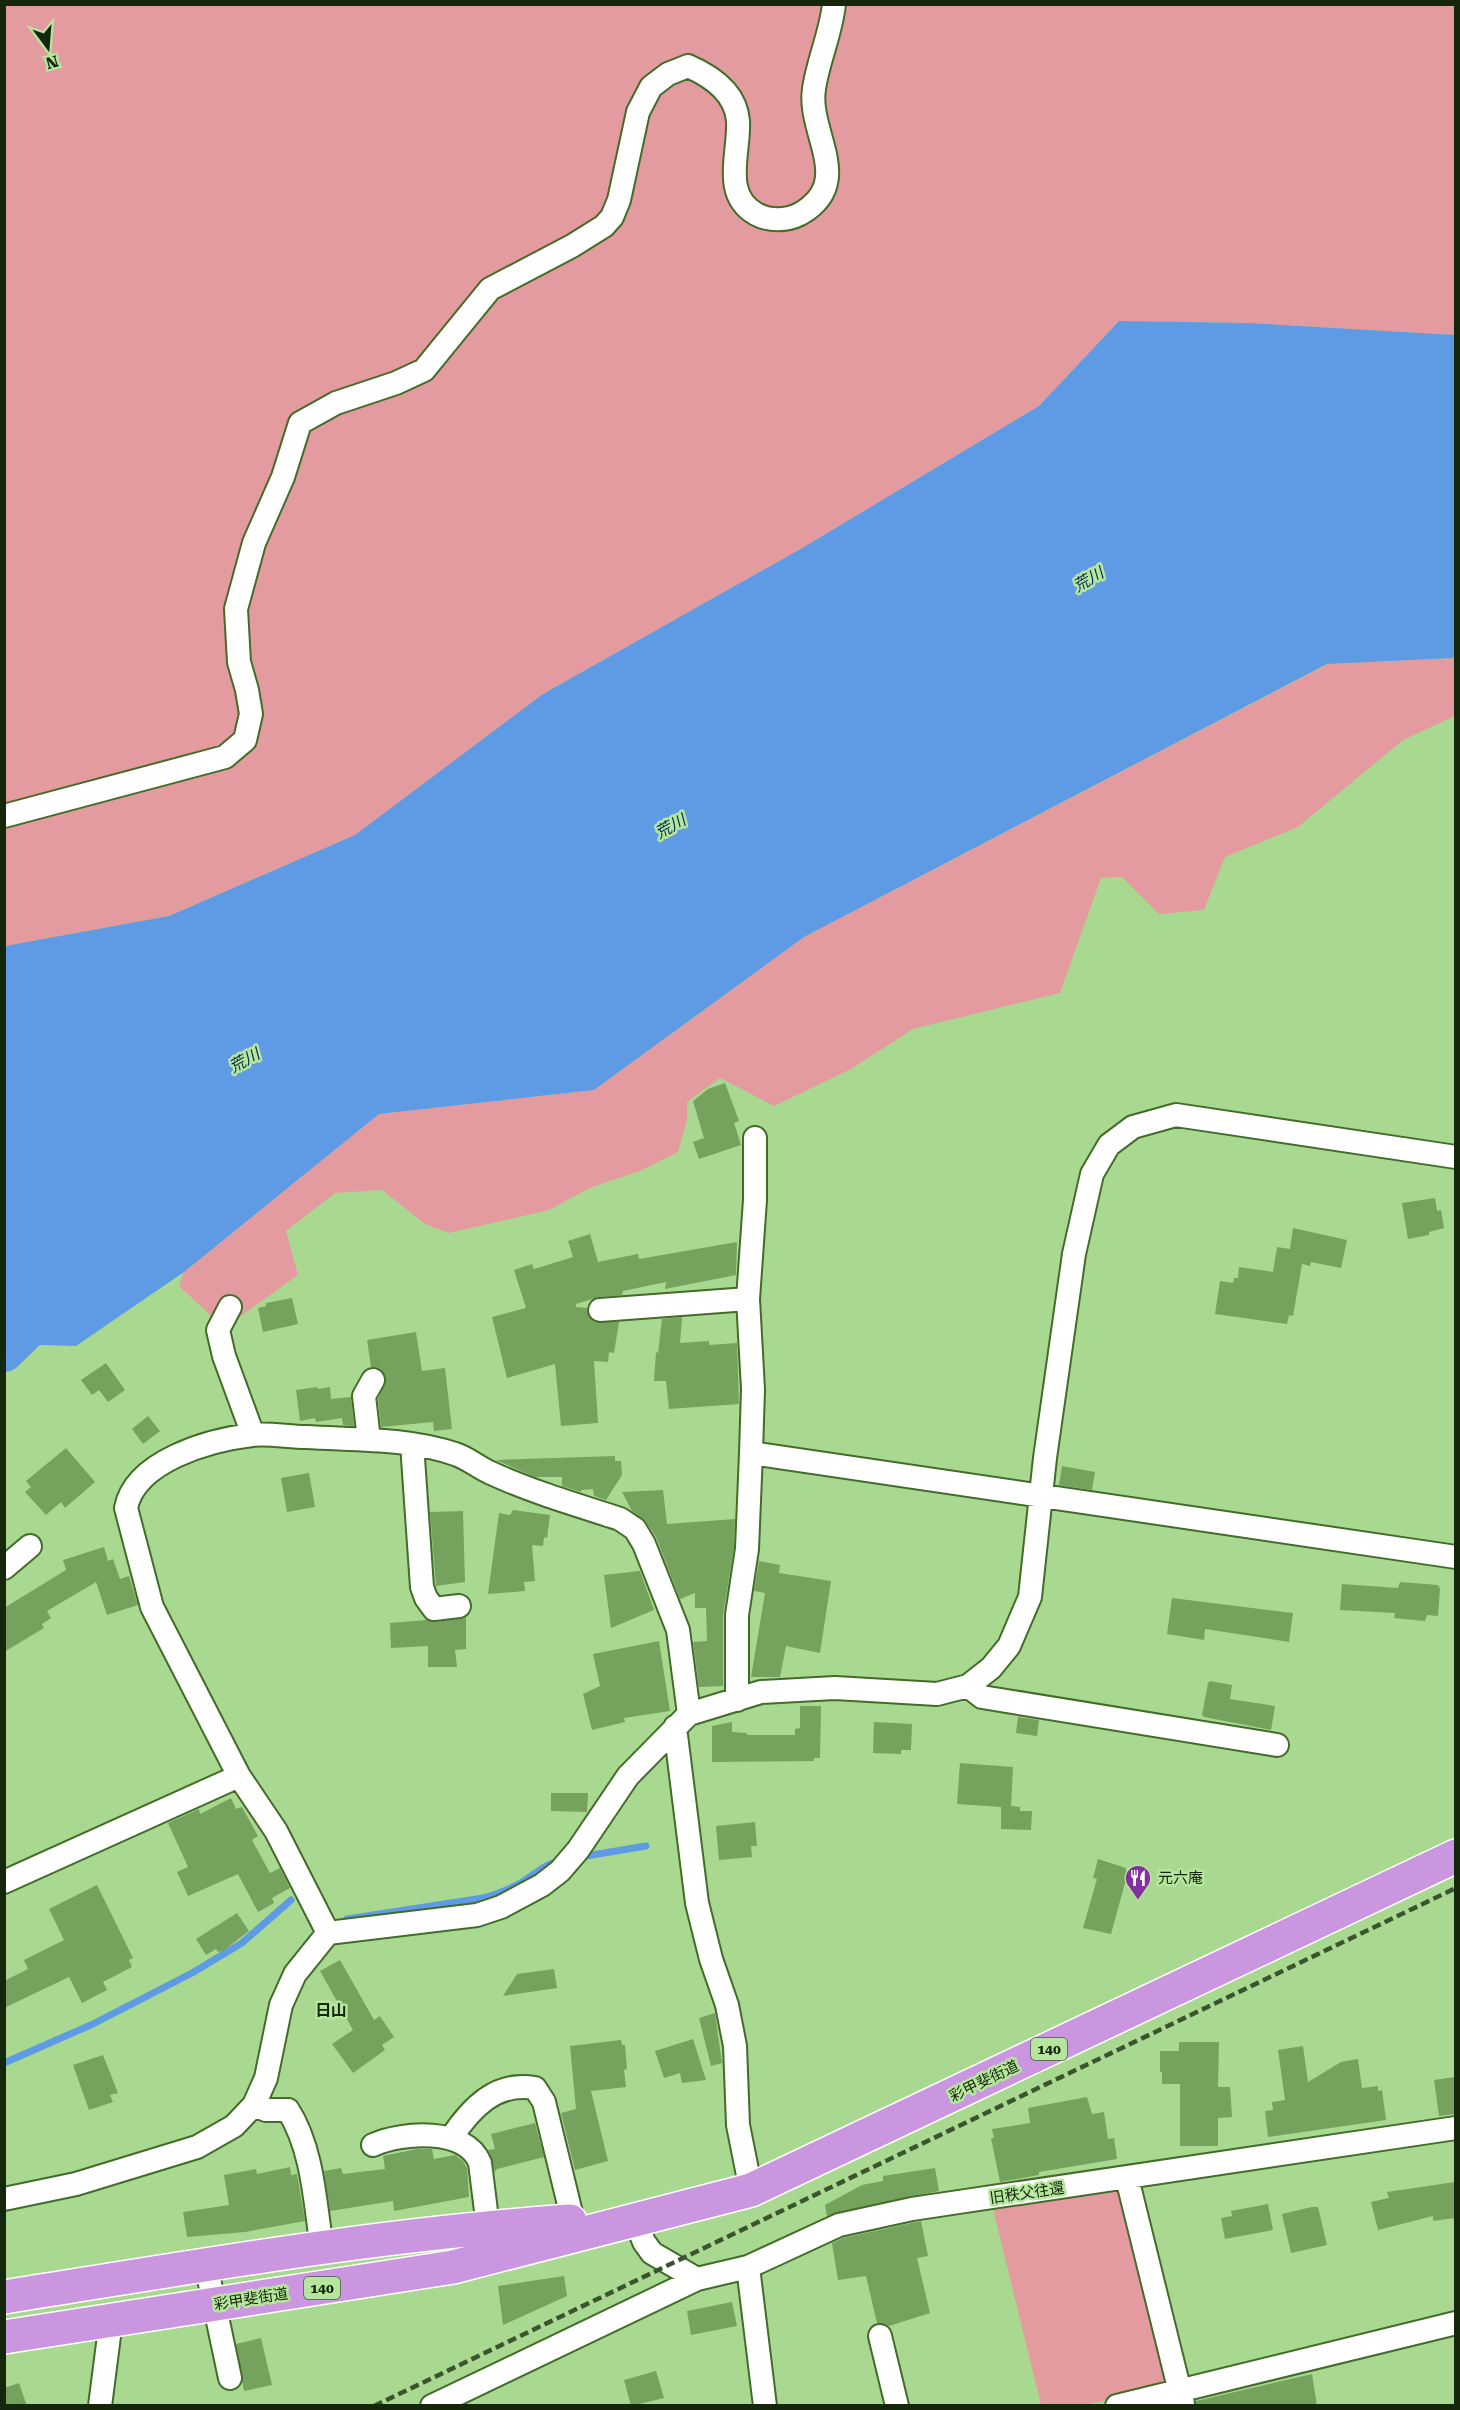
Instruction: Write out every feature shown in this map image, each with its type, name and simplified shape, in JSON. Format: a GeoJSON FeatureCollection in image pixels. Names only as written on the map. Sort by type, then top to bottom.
{"type":"FeatureCollection","features":[{"type":"Feature","properties":{"kind":"highway","name":"彩甲斐街道"},"geometry":{"type":"LineString","coordinates":[[4,2337],[453,2267],[635,2219],[711,2203],[751,2190],[1455,1856]]}},
{"type":"Feature","properties":{"kind":"highway","name":"彩甲斐街道"},"geometry":{"type":"LineString","coordinates":[[4,2297],[206,2265],[488,2227],[635,2219]]}},
{"type":"Feature","properties":{"kind":"street"},"geometry":{"type":"LineString","coordinates":[[4,816],[225,757],[244,740],[250,714],[247,690],[239,662],[236,609],[254,543],[283,477],[300,423],[336,403],[396,383],[424,370],[490,289],[572,246],[604,226],[612,217],[619,200],[638,112],[651,87],[668,74],[688,66],[705,73],[725,89],[738,119],[733,162],[741,201],[756,214],[779,220],[797,215],[813,206],[824,188],[828,164],[814,114],[813,91],[834,4]]}},
{"type":"Feature","properties":{"kind":"street"},"geometry":{"type":"LineString","coordinates":[[4,2199],[76,2184],[197,2147],[234,2126],[254,2105],[266,2078],[281,2005],[295,1974],[328,1933],[477,1915],[525,1896],[560,1871],[578,1850],[628,1776],[682,1720],[761,1692],[835,1688],[937,1695],[968,1686],[991,1668],[1009,1646],[1030,1597],[1041,1497],[1074,1254],[1092,1174],[1109,1145],[1133,1127],[1176,1115],[1455,1157]]}},
{"type":"Feature","properties":{"kind":"street"},"geometry":{"type":"LineString","coordinates":[[737,1700],[737,1615],[747,1548],[751,1453],[753,1389],[748,1299],[755,1200],[755,1138]]}},
{"type":"Feature","properties":{"kind":"street"},"geometry":{"type":"LineString","coordinates":[[600,1310],[748,1299]]}},
{"type":"Feature","properties":{"kind":"street"},"geometry":{"type":"LineString","coordinates":[[230,1307],[218,1330],[224,1356],[253,1435]]}},
{"type":"Feature","properties":{"kind":"street"},"geometry":{"type":"LineString","coordinates":[[369,1440],[364,1396],[373,1380]]}},
{"type":"Feature","properties":{"kind":"street"},"geometry":{"type":"LineString","coordinates":[[328,1933],[276,1831],[239,1776],[152,1607],[126,1508],[129,1492],[148,1474],[174,1456],[213,1443],[253,1435],[369,1440],[412,1444],[456,1454],[491,1474],[620,1519],[634,1529],[644,1544],[678,1630],[682,1720],[697,1903],[711,1959],[727,2005],[735,2046],[738,2125],[751,2190]]}},
{"type":"Feature","properties":{"kind":"street"},"geometry":{"type":"LineString","coordinates":[[412,1444],[422,1587],[434,1609],[459,1606]]}},
{"type":"Feature","properties":{"kind":"street"},"geometry":{"type":"LineString","coordinates":[[751,1453],[1455,1557]]}},
{"type":"Feature","properties":{"kind":"street"},"geometry":{"type":"LineString","coordinates":[[4,1568],[30,1546]]}},
{"type":"Feature","properties":{"kind":"street"},"geometry":{"type":"LineString","coordinates":[[968,1686],[982,1697],[1277,1745]]}},
{"type":"Feature","properties":{"kind":"street"},"geometry":{"type":"LineString","coordinates":[[4,1882],[239,1776]]}},
{"type":"Feature","properties":{"kind":"street"},"geometry":{"type":"LineString","coordinates":[[451,2138],[463,2120],[497,2091],[535,2088],[544,2102],[573,2221]]}},
{"type":"Feature","properties":{"kind":"street"},"geometry":{"type":"LineString","coordinates":[[254,2105],[266,2110],[288,2110],[293,2117],[307,2150],[322,2249]]}},
{"type":"Feature","properties":{"kind":"street","name":"旧秩父往還"},"geometry":{"type":"LineString","coordinates":[[432,2406],[697,2279],[748,2267],[839,2225],[912,2210],[1455,2128]]}},
{"type":"Feature","properties":{"kind":"street"},"geometry":{"type":"LineString","coordinates":[[373,2145],[407,2138],[437,2136],[466,2144],[477,2154],[483,2178],[488,2227]]}},
{"type":"Feature","properties":{"kind":"street"},"geometry":{"type":"LineString","coordinates":[[1127,2178],[1182,2398]]}},
{"type":"Feature","properties":{"kind":"street"},"geometry":{"type":"LineString","coordinates":[[635,2219],[644,2242],[652,2253],[697,2279]]}},
{"type":"Feature","properties":{"kind":"street"},"geometry":{"type":"LineString","coordinates":[[206,2265],[230,2378]]}},
{"type":"Feature","properties":{"kind":"street"},"geometry":{"type":"LineString","coordinates":[[748,2267],[765,2406]]}},
{"type":"Feature","properties":{"kind":"street"},"geometry":{"type":"LineString","coordinates":[[100,2406],[109,2336],[108,2321]]}},
{"type":"Feature","properties":{"kind":"street"},"geometry":{"type":"LineString","coordinates":[[1117,2406],[1182,2398],[1455,2323]]}},
{"type":"Feature","properties":{"kind":"street"},"geometry":{"type":"LineString","coordinates":[[880,2336],[897,2406]]}},
{"type":"Feature","properties":{"kind":"shaded area"},"geometry":{"type":"Polygon","coordinates":[[[5,5],[1455,5],[1455,335],[1250,323],[1119,321],[1039,406],[804,547],[543,694],[355,835],[169,916],[5,946],[5,5]]]}},
{"type":"Feature","properties":{"kind":"shaded area"},"geometry":{"type":"Polygon","coordinates":[[[1455,658],[1455,716],[1403,740],[1298,827],[1225,857],[1204,910],[1159,914],[1122,877],[1101,878],[1060,993],[913,1029],[851,1069],[774,1106],[720,1078],[687,1102],[687,1120],[678,1152],[640,1171],[592,1187],[549,1210],[449,1233],[425,1224],[382,1190],[335,1193],[286,1231],[298,1275],[224,1328],[179,1286],[184,1272],[379,1114],[594,1090],[804,937],[1328,664],[1455,658]]]}},
{"type":"Feature","properties":{"kind":"shaded area"},"geometry":{"type":"Polygon","coordinates":[[[1123,2188],[1170,2385],[1085,2405],[1041,2405],[992,2205],[1123,2188]]]}},
{"type":"Feature","properties":{"kind":"water"},"geometry":{"type":"Polygon","coordinates":[[[1119,321],[1250,323],[1455,335],[1455,658],[1327,664],[804,937],[594,1090],[379,1114],[184,1272],[76,1346],[5,1344],[5,946],[169,916],[355,835],[543,694],[804,547],[1039,406],[1119,321]]]}},
{"type":"Feature","properties":{"kind":"building"},"geometry":{"type":"Polygon","coordinates":[[[725,1083],[739,1121],[734,1123],[741,1145],[699,1159],[693,1142],[704,1138],[693,1101],[708,1089],[725,1083]]]}},
{"type":"Feature","properties":{"kind":"building"},"geometry":{"type":"Polygon","coordinates":[[[1435,1198],[1437,1211],[1441,1210],[1444,1228],[1429,1232],[1429,1235],[1408,1239],[1402,1203],[1435,1198]]]}},
{"type":"Feature","properties":{"kind":"building"},"geometry":{"type":"Polygon","coordinates":[[[1293,1228],[1347,1240],[1341,1268],[1311,1262],[1310,1266],[1302,1264],[1293,1316],[1289,1315],[1287,1324],[1215,1314],[1220,1281],[1233,1283],[1234,1278],[1238,1278],[1239,1267],[1273,1272],[1277,1247],[1290,1249],[1293,1228]]]}},
{"type":"Feature","properties":{"kind":"building"},"geometry":{"type":"Polygon","coordinates":[[[590,1234],[598,1262],[638,1254],[639,1259],[737,1242],[736,1275],[665,1289],[666,1282],[623,1291],[622,1295],[599,1297],[576,1304],[576,1307],[587,1308],[589,1317],[595,1322],[619,1322],[614,1353],[609,1352],[608,1362],[594,1361],[598,1423],[561,1426],[555,1364],[507,1378],[492,1317],[526,1308],[514,1270],[532,1264],[534,1269],[573,1257],[568,1241],[590,1234]]]}},
{"type":"Feature","properties":{"kind":"building"},"geometry":{"type":"Polygon","coordinates":[[[292,1298],[298,1324],[263,1332],[258,1308],[266,1306],[266,1303],[292,1298]]]}},
{"type":"Feature","properties":{"kind":"building"},"geometry":{"type":"Polygon","coordinates":[[[682,1317],[680,1343],[709,1341],[709,1345],[737,1343],[739,1404],[669,1409],[666,1381],[654,1381],[656,1352],[658,1353],[662,1319],[682,1317]]]}},
{"type":"Feature","properties":{"kind":"building"},"geometry":{"type":"Polygon","coordinates":[[[416,1332],[422,1371],[445,1368],[452,1429],[434,1431],[433,1422],[381,1427],[378,1399],[386,1379],[380,1369],[371,1367],[367,1340],[416,1332]]]}},
{"type":"Feature","properties":{"kind":"building"},"geometry":{"type":"Polygon","coordinates":[[[106,1363],[125,1390],[108,1402],[99,1390],[92,1395],[81,1380],[106,1363]]]}},
{"type":"Feature","properties":{"kind":"building"},"geometry":{"type":"Polygon","coordinates":[[[317,1387],[318,1389],[330,1387],[331,1399],[351,1397],[354,1426],[343,1425],[342,1418],[316,1422],[315,1418],[300,1421],[296,1390],[317,1387]]]}},
{"type":"Feature","properties":{"kind":"building"},"geometry":{"type":"Polygon","coordinates":[[[148,1416],[160,1431],[143,1444],[132,1429],[148,1416]]]}},
{"type":"Feature","properties":{"kind":"building"},"geometry":{"type":"Polygon","coordinates":[[[66,1448],[95,1482],[65,1508],[61,1502],[46,1515],[25,1492],[31,1487],[26,1481],[66,1448]]]}},
{"type":"Feature","properties":{"kind":"building"},"geometry":{"type":"Polygon","coordinates":[[[615,1456],[615,1461],[621,1461],[622,1475],[606,1500],[594,1496],[593,1489],[581,1490],[581,1492],[562,1486],[562,1477],[535,1477],[496,1460],[615,1456]]]}},
{"type":"Feature","properties":{"kind":"building"},"geometry":{"type":"Polygon","coordinates":[[[1062,1466],[1095,1472],[1092,1490],[1059,1485],[1062,1466]]]}},
{"type":"Feature","properties":{"kind":"building"},"geometry":{"type":"Polygon","coordinates":[[[309,1473],[315,1507],[287,1512],[281,1478],[309,1473]]]}},
{"type":"Feature","properties":{"kind":"building"},"geometry":{"type":"Polygon","coordinates":[[[663,1490],[667,1524],[735,1519],[734,1548],[723,1615],[723,1686],[699,1687],[693,1642],[707,1641],[706,1608],[695,1608],[695,1593],[680,1599],[656,1537],[646,1522],[632,1511],[622,1492],[663,1490]]]}},
{"type":"Feature","properties":{"kind":"building"},"geometry":{"type":"Polygon","coordinates":[[[513,1510],[550,1515],[547,1538],[544,1537],[543,1546],[532,1545],[535,1581],[524,1582],[525,1591],[488,1594],[499,1513],[510,1515],[513,1510]]]}},
{"type":"Feature","properties":{"kind":"building"},"geometry":{"type":"Polygon","coordinates":[[[463,1511],[465,1582],[436,1586],[430,1512],[463,1511]]]}},
{"type":"Feature","properties":{"kind":"building"},"geometry":{"type":"Polygon","coordinates":[[[104,1547],[108,1561],[113,1559],[120,1579],[129,1576],[138,1605],[107,1615],[96,1582],[47,1611],[51,1618],[42,1624],[44,1628],[4,1652],[4,1608],[66,1570],[63,1560],[104,1547]]]}},
{"type":"Feature","properties":{"kind":"building"},"geometry":{"type":"Polygon","coordinates":[[[759,1561],[780,1565],[779,1573],[831,1581],[820,1653],[786,1646],[780,1677],[751,1677],[765,1593],[754,1591],[759,1561]]]}},
{"type":"Feature","properties":{"kind":"building"},"geometry":{"type":"Polygon","coordinates":[[[640,1571],[654,1610],[611,1628],[604,1575],[640,1571]]]}},
{"type":"Feature","properties":{"kind":"building"},"geometry":{"type":"Polygon","coordinates":[[[1400,1582],[1438,1585],[1440,1589],[1438,1616],[1427,1615],[1425,1621],[1394,1618],[1395,1613],[1340,1610],[1342,1584],[1398,1588],[1400,1582]]]}},
{"type":"Feature","properties":{"kind":"building"},"geometry":{"type":"Polygon","coordinates":[[[1172,1598],[1293,1613],[1289,1642],[1205,1629],[1204,1640],[1167,1634],[1172,1598]]]}},
{"type":"Feature","properties":{"kind":"building"},"geometry":{"type":"Polygon","coordinates":[[[466,1617],[466,1649],[455,1650],[457,1667],[428,1667],[428,1646],[391,1648],[390,1623],[427,1620],[436,1622],[466,1617]]]}},
{"type":"Feature","properties":{"kind":"building"},"geometry":{"type":"Polygon","coordinates":[[[659,1641],[670,1711],[624,1718],[625,1722],[592,1730],[583,1694],[600,1686],[593,1654],[659,1641]]]}},
{"type":"Feature","properties":{"kind":"building"},"geometry":{"type":"Polygon","coordinates":[[[1210,1681],[1232,1685],[1230,1699],[1275,1706],[1271,1730],[1204,1717],[1202,1715],[1210,1681]]]}},
{"type":"Feature","properties":{"kind":"building"},"geometry":{"type":"Polygon","coordinates":[[[800,1706],[821,1706],[820,1758],[814,1758],[814,1761],[712,1762],[712,1726],[732,1722],[732,1732],[747,1733],[747,1735],[795,1735],[795,1729],[800,1728],[800,1706]]]}},
{"type":"Feature","properties":{"kind":"building"},"geometry":{"type":"Polygon","coordinates":[[[1018,1717],[1039,1720],[1037,1736],[1016,1733],[1018,1717]]]}},
{"type":"Feature","properties":{"kind":"building"},"geometry":{"type":"Polygon","coordinates":[[[874,1722],[912,1724],[911,1750],[901,1750],[901,1754],[873,1753],[874,1722]]]}},
{"type":"Feature","properties":{"kind":"building"},"geometry":{"type":"Polygon","coordinates":[[[960,1763],[1013,1767],[1011,1806],[1020,1807],[1020,1811],[1032,1811],[1031,1830],[1001,1829],[1001,1807],[957,1804],[960,1763]]]}},
{"type":"Feature","properties":{"kind":"building"},"geometry":{"type":"Polygon","coordinates":[[[551,1793],[588,1793],[587,1812],[551,1811],[551,1793]]]}},
{"type":"Feature","properties":{"kind":"building"},"geometry":{"type":"Polygon","coordinates":[[[231,1798],[236,1809],[242,1807],[258,1836],[252,1840],[270,1873],[280,1868],[290,1888],[272,1898],[274,1903],[258,1912],[238,1874],[188,1896],[177,1872],[188,1867],[168,1823],[199,1809],[200,1814],[231,1798]]]}},
{"type":"Feature","properties":{"kind":"building"},"geometry":{"type":"Polygon","coordinates":[[[755,1822],[757,1846],[751,1846],[752,1857],[719,1860],[716,1826],[755,1822]]]}},
{"type":"Feature","properties":{"kind":"building"},"geometry":{"type":"Polygon","coordinates":[[[1098,1859],[1126,1868],[1128,1872],[1111,1934],[1083,1928],[1097,1879],[1093,1878],[1098,1859]]]}},
{"type":"Feature","properties":{"kind":"building"},"geometry":{"type":"Polygon","coordinates":[[[97,1885],[133,1958],[129,1960],[132,1967],[103,1982],[107,1990],[82,2003],[69,1977],[4,2008],[4,1981],[28,1969],[24,1960],[64,1940],[49,1909],[97,1885]]]}},
{"type":"Feature","properties":{"kind":"building"},"geometry":{"type":"Polygon","coordinates":[[[237,1913],[249,1931],[223,1951],[218,1952],[216,1949],[206,1955],[196,1939],[237,1913]]]}},
{"type":"Feature","properties":{"kind":"building"},"geometry":{"type":"Polygon","coordinates":[[[340,1960],[374,2020],[380,2016],[394,2037],[382,2045],[385,2050],[353,2073],[332,2044],[353,2030],[320,1971],[340,1960]]]}},
{"type":"Feature","properties":{"kind":"building"},"geometry":{"type":"Polygon","coordinates":[[[554,1969],[557,1988],[503,1996],[517,1974],[554,1969]]]}},
{"type":"Feature","properties":{"kind":"building"},"geometry":{"type":"Polygon","coordinates":[[[715,2013],[722,2063],[711,2066],[699,2018],[715,2013]]]}},
{"type":"Feature","properties":{"kind":"building"},"geometry":{"type":"Polygon","coordinates":[[[693,2039],[706,2080],[682,2083],[680,2073],[664,2078],[655,2051],[693,2039]]]}},
{"type":"Feature","properties":{"kind":"building"},"geometry":{"type":"Polygon","coordinates":[[[621,2040],[622,2045],[625,2045],[626,2087],[591,2091],[608,2161],[575,2170],[561,2113],[576,2109],[570,2046],[621,2040]]]}},
{"type":"Feature","properties":{"kind":"building"},"geometry":{"type":"Polygon","coordinates":[[[1179,2042],[1219,2042],[1218,2087],[1230,2087],[1232,2117],[1218,2118],[1218,2146],[1180,2146],[1180,2084],[1162,2084],[1162,2072],[1160,2072],[1160,2051],[1179,2051],[1179,2042]]]}},
{"type":"Feature","properties":{"kind":"building"},"geometry":{"type":"Polygon","coordinates":[[[1303,2046],[1308,2082],[1341,2062],[1358,2059],[1362,2088],[1378,2086],[1378,2091],[1382,2090],[1386,2120],[1268,2137],[1265,2111],[1273,2110],[1272,2102],[1285,2100],[1278,2050],[1303,2046]]]}},
{"type":"Feature","properties":{"kind":"building"},"geometry":{"type":"Polygon","coordinates":[[[103,2055],[118,2093],[110,2095],[113,2102],[89,2110],[73,2065],[103,2055]]]}},
{"type":"Feature","properties":{"kind":"building"},"geometry":{"type":"Polygon","coordinates":[[[1455,2077],[1455,2114],[1439,2116],[1434,2080],[1455,2077]]]}},
{"type":"Feature","properties":{"kind":"building"},"geometry":{"type":"Polygon","coordinates":[[[1087,2097],[1092,2114],[1104,2112],[1108,2139],[1114,2138],[1117,2159],[1039,2172],[1039,2175],[1000,2182],[991,2138],[994,2138],[992,2129],[1030,2123],[1028,2108],[1087,2097]]]}},
{"type":"Feature","properties":{"kind":"building"},"geometry":{"type":"Polygon","coordinates":[[[535,2123],[544,2157],[497,2169],[495,2172],[488,2150],[495,2149],[491,2134],[535,2123]]]}},
{"type":"Feature","properties":{"kind":"building"},"geometry":{"type":"Polygon","coordinates":[[[417,2149],[432,2149],[434,2159],[455,2155],[463,2161],[467,2168],[469,2197],[394,2211],[393,2201],[330,2211],[324,2171],[341,2168],[343,2174],[385,2169],[383,2156],[417,2149]]]}},
{"type":"Feature","properties":{"kind":"building"},"geometry":{"type":"Polygon","coordinates":[[[290,2167],[291,2175],[297,2174],[305,2221],[245,2232],[187,2237],[183,2212],[229,2205],[224,2175],[256,2169],[257,2174],[290,2167]]]}},
{"type":"Feature","properties":{"kind":"building"},"geometry":{"type":"Polygon","coordinates":[[[935,2168],[939,2191],[827,2216],[825,2205],[862,2185],[883,2181],[883,2176],[935,2168]]]}},
{"type":"Feature","properties":{"kind":"building"},"geometry":{"type":"Polygon","coordinates":[[[1455,2182],[1455,2218],[1433,2221],[1433,2216],[1378,2230],[1371,2202],[1389,2198],[1387,2192],[1455,2182]]]}},
{"type":"Feature","properties":{"kind":"building"},"geometry":{"type":"Polygon","coordinates":[[[1268,2204],[1273,2230],[1225,2239],[1221,2218],[1232,2216],[1231,2211],[1268,2204]]]}},
{"type":"Feature","properties":{"kind":"building"},"geometry":{"type":"Polygon","coordinates":[[[1318,2207],[1327,2245],[1291,2253],[1282,2214],[1318,2207]]]}},
{"type":"Feature","properties":{"kind":"building"},"geometry":{"type":"Polygon","coordinates":[[[921,2221],[928,2256],[917,2258],[930,2313],[889,2326],[877,2323],[866,2276],[838,2280],[832,2243],[843,2238],[921,2221]]]}},
{"type":"Feature","properties":{"kind":"building"},"geometry":{"type":"Polygon","coordinates":[[[564,2276],[567,2296],[503,2325],[498,2286],[564,2276]]]}},
{"type":"Feature","properties":{"kind":"building"},"geometry":{"type":"Polygon","coordinates":[[[732,2302],[737,2326],[691,2335],[687,2311],[732,2302]]]}},
{"type":"Feature","properties":{"kind":"building"},"geometry":{"type":"Polygon","coordinates":[[[261,2338],[272,2385],[244,2391],[236,2344],[261,2338]]]}},
{"type":"Feature","properties":{"kind":"building"},"geometry":{"type":"Polygon","coordinates":[[[656,2371],[664,2398],[631,2406],[624,2380],[656,2371]]]}},
{"type":"Feature","properties":{"kind":"building"},"geometry":{"type":"Polygon","coordinates":[[[1312,2374],[1317,2406],[1196,2406],[1196,2401],[1312,2374]]]}},
{"type":"Feature","properties":{"kind":"building"},"geometry":{"type":"Polygon","coordinates":[[[19,2383],[27,2406],[4,2406],[4,2388],[19,2383]]]}},
{"type":"Feature","properties":{"kind":"waterway","name":"荒川"},"geometry":{"type":"LineString","coordinates":[[4,1352],[51,1306]]}},
{"type":"Feature","properties":{"kind":"waterway"},"geometry":{"type":"LineString","coordinates":[[580,1857],[646,1846]]}},
{"type":"Feature","properties":{"kind":"waterway"},"geometry":{"type":"LineString","coordinates":[[347,1919],[488,1897],[524,1881],[544,1867],[561,1861]]}},
{"type":"Feature","properties":{"kind":"waterway"},"geometry":{"type":"LineString","coordinates":[[4,2063],[93,2024],[192,1973],[242,1943],[291,1900]]}},
{"type":"Feature","properties":{"kind":"railway"},"geometry":{"type":"LineString","coordinates":[[374,2406],[1456,1888]]}},
{"type":"Feature","properties":{"kind":"place","name":"元六庵"},"geometry":{"type":"Point","coordinates":[1138,1901]}},
{"type":"Feature","properties":{"kind":"district","name":"日山"},"geometry":{"type":"Point","coordinates":[331,2010]}}]}
